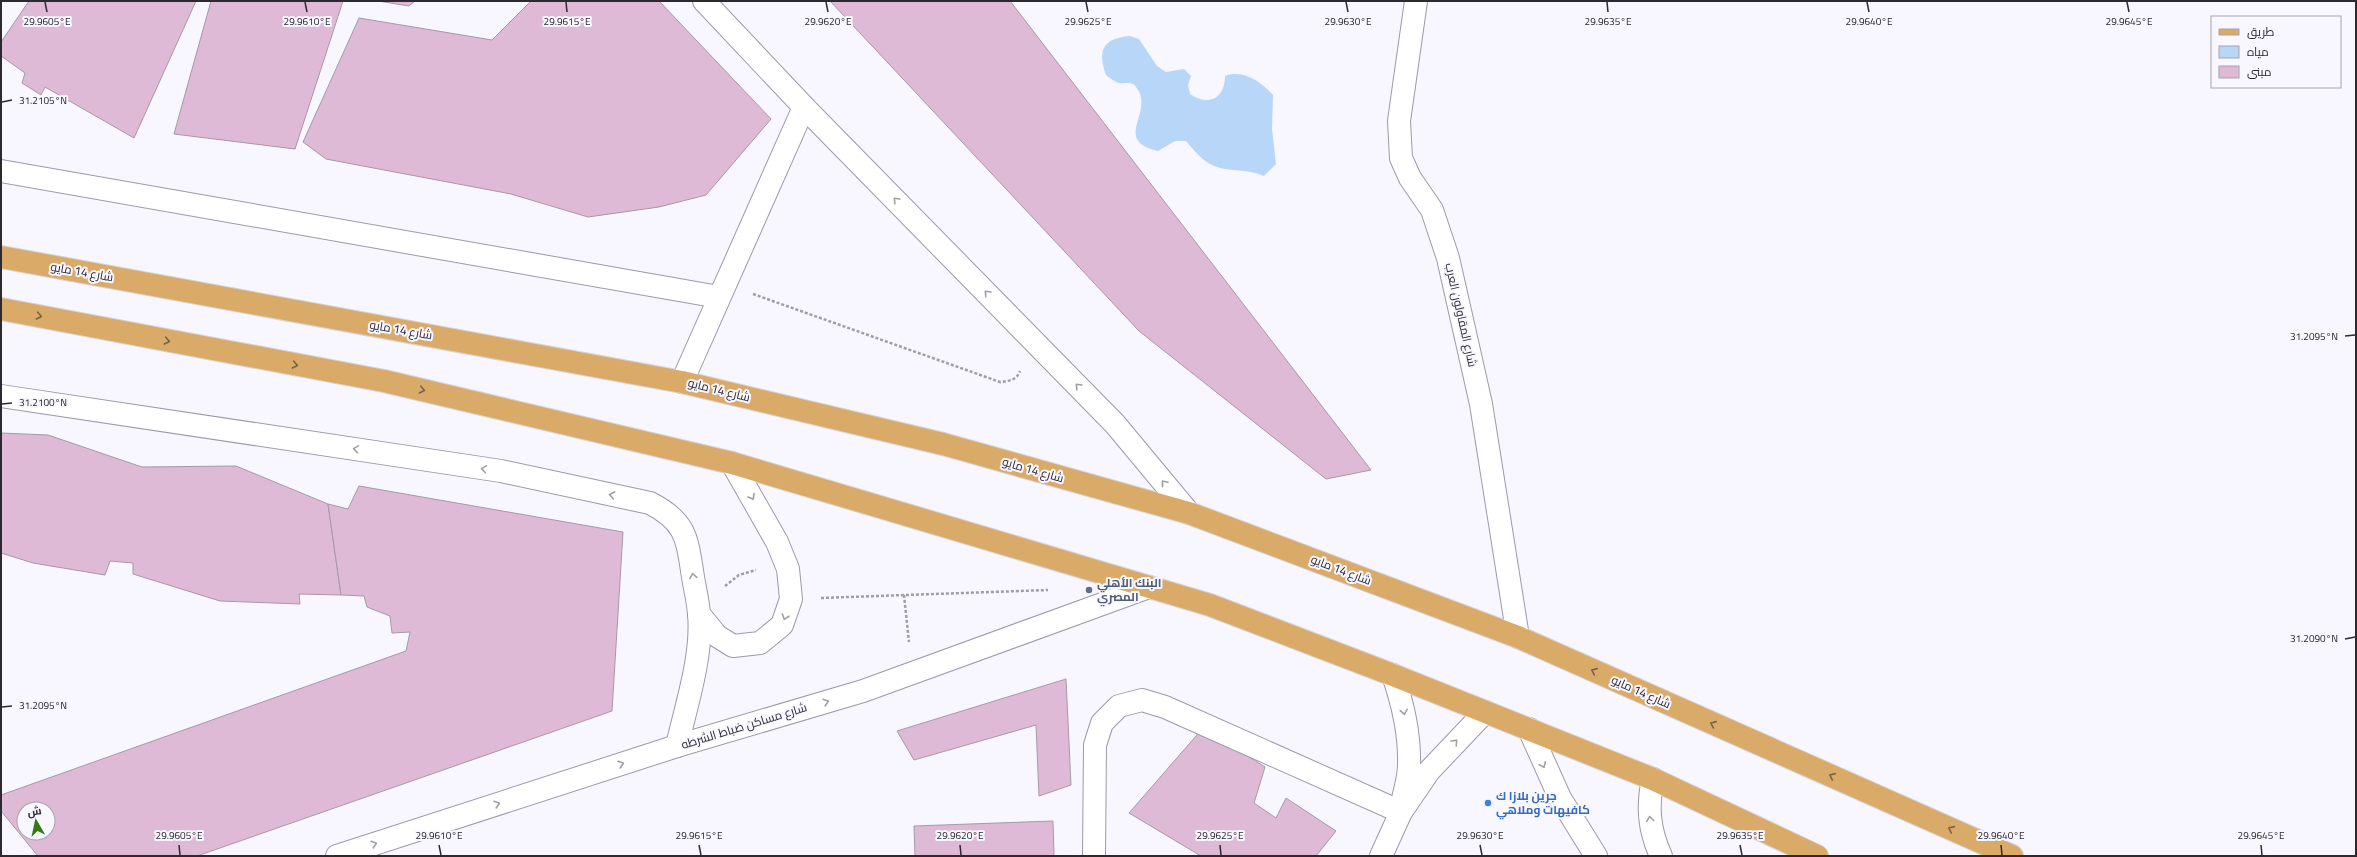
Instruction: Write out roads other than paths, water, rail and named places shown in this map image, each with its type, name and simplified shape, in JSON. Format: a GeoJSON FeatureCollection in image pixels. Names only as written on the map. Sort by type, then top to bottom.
{"type":"FeatureCollection","features":[{"type":"Feature","properties":{"kind":"main road","name":"شارع 14 مايو"},"geometry":{"type":"LineString","coordinates":[[1,257],[682,382],[943,444],[1189,513],[1518,637],[2012,856]]}},
{"type":"Feature","properties":{"kind":"main road"},"geometry":{"type":"LineString","coordinates":[[1,309],[384,381],[732,463],[1210,605],[1393,675],[1653,779],[1817,856]]}},
{"type":"Feature","properties":{"kind":"street"},"geometry":{"type":"LineString","coordinates":[[704,1],[804,107],[1114,424],[1189,513]]}},
{"type":"Feature","properties":{"kind":"street","name":"شارع المقاولون العرب"},"geometry":{"type":"LineString","coordinates":[[1416,1],[1399,121],[1401,158],[1410,178],[1432,210],[1448,258],[1481,404],[1518,637]]}},
{"type":"Feature","properties":{"kind":"street"},"geometry":{"type":"LineString","coordinates":[[682,382],[804,107]]}},
{"type":"Feature","properties":{"kind":"street"},"geometry":{"type":"LineString","coordinates":[[1,171],[722,290]]}},
{"type":"Feature","properties":{"kind":"street"},"geometry":{"type":"LineString","coordinates":[[1,396],[501,471],[650,503],[667,512],[680,526],[688,544],[699,614],[692,677],[677,746]]}},
{"type":"Feature","properties":{"kind":"street"},"geometry":{"type":"LineString","coordinates":[[699,614],[717,636],[733,646],[760,643],[782,625],[791,599],[788,570],[765,519],[732,463]]}},
{"type":"Feature","properties":{"kind":"street","name":"شارع مساكن ضباط الشرطه"},"geometry":{"type":"LineString","coordinates":[[336,856],[677,746],[863,691],[1149,587]]}},
{"type":"Feature","properties":{"kind":"street"},"geometry":{"type":"LineString","coordinates":[[1393,675],[1402,704],[1408,735],[1409,766],[1401,812]]}},
{"type":"Feature","properties":{"kind":"street"},"geometry":{"type":"LineString","coordinates":[[1094,856],[1095,745],[1102,723],[1119,706],[1142,700],[1165,706],[1401,812]]}},
{"type":"Feature","properties":{"kind":"street"},"geometry":{"type":"LineString","coordinates":[[1381,856],[1401,812],[1429,771],[1485,712]]}},
{"type":"Feature","properties":{"kind":"street"},"geometry":{"type":"LineString","coordinates":[[1529,729],[1560,798],[1596,856]]}},
{"type":"Feature","properties":{"kind":"street"},"geometry":{"type":"LineString","coordinates":[[1653,779],[1649,799],[1649,819],[1654,839],[1661,856]]}},
{"type":"Feature","properties":{"kind":"water"},"geometry":{"type":"Polygon","coordinates":[[[1130,36],[1139,39],[1157,66],[1166,72],[1184,69],[1191,76],[1188,85],[1190,94],[1197,98],[1209,100],[1215,98],[1222,90],[1225,76],[1232,74],[1239,74],[1258,81],[1273,95],[1272,129],[1276,164],[1264,176],[1251,172],[1225,169],[1214,166],[1195,152],[1186,141],[1175,141],[1158,151],[1144,146],[1138,140],[1136,133],[1141,106],[1141,96],[1134,85],[1112,80],[1106,75],[1103,67],[1102,59],[1104,47],[1108,43],[1121,37],[1130,36]]]}},
{"type":"Feature","properties":{"kind":"place","name":"البنك الأهلي المصري"},"geometry":{"type":"Point","coordinates":[1089,590]}},
{"type":"Feature","properties":{"kind":"place","name":"جرين بلازا ك كافيهات وملاهي"},"geometry":{"type":"Point","coordinates":[1488,803]}}]}
